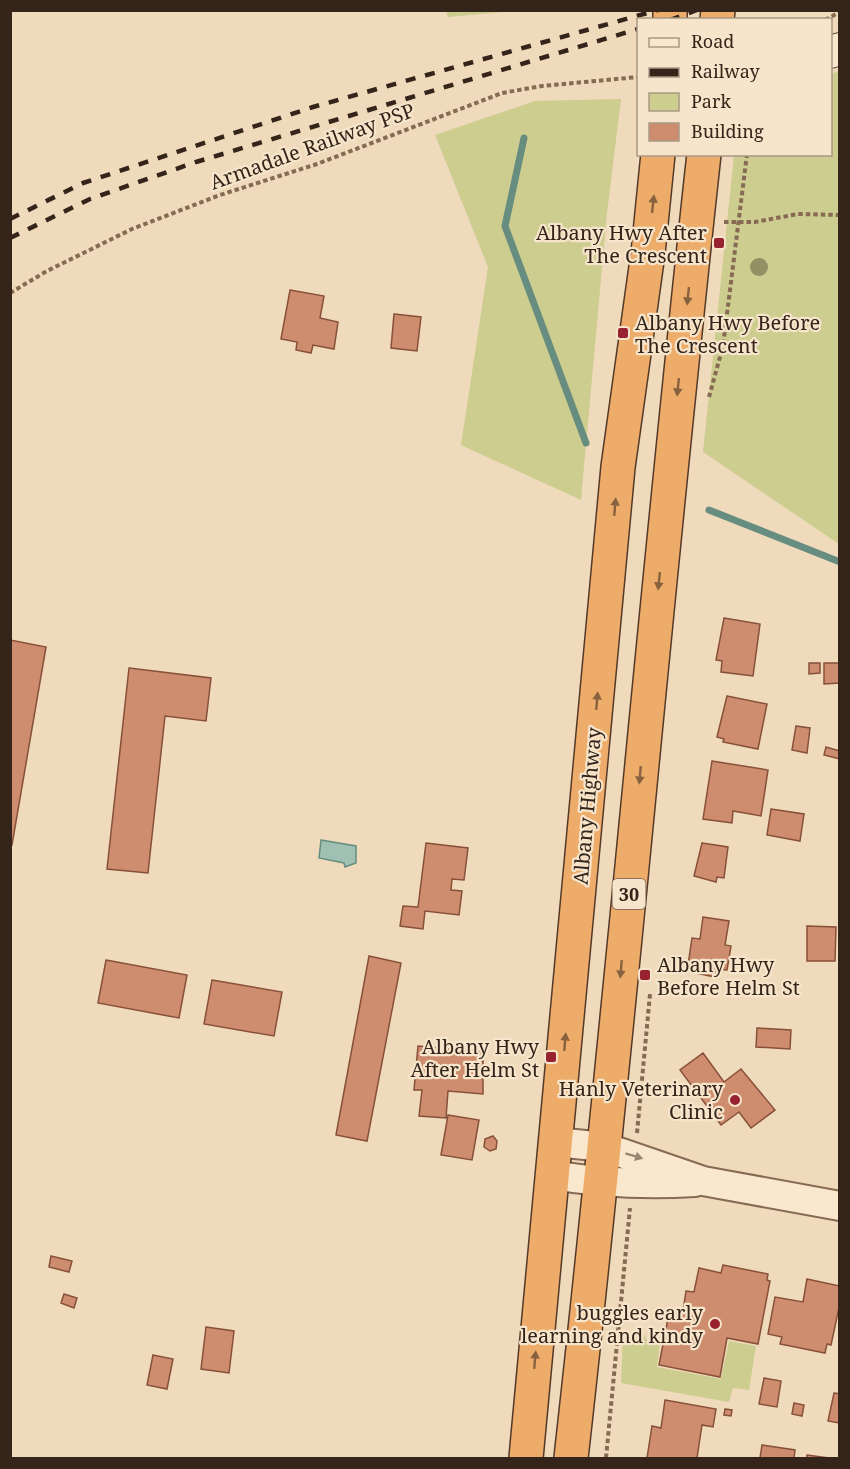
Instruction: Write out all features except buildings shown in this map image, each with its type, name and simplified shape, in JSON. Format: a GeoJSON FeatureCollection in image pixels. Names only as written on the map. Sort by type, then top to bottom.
{"type":"FeatureCollection","features":[{"type":"Feature","properties":{"kind":"highway","name":"Albany Highway"},"geometry":{"type":"LineString","coordinates":[[526,1458],[618,467],[649,246],[658,156]]}},
{"type":"Feature","properties":{"kind":"highway","name":"30"},"geometry":{"type":"LineString","coordinates":[[572,1458],[602,1183],[704,156]]}},
{"type":"Feature","properties":{"kind":"street"},"geometry":{"type":"LineString","coordinates":[[556,1142],[604,1147],[703,1181],[840,1206]]}},
{"type":"Feature","properties":{"kind":"street"},"geometry":{"type":"LineString","coordinates":[[552,1175],[602,1183],[652,1185],[703,1181]]}},
{"type":"Feature","properties":{"kind":"path","name":"Armadale Railway PSP"},"geometry":{"type":"LineString","coordinates":[[10,293],[47,271],[132,229],[220,195],[317,164],[502,93],[542,86],[637,77]]}},
{"type":"Feature","properties":{"kind":"path"},"geometry":{"type":"LineString","coordinates":[[696,222],[755,222],[798,214],[840,215]]}},
{"type":"Feature","properties":{"kind":"path"},"geometry":{"type":"LineString","coordinates":[[606,1458],[631,1198]]}},
{"type":"Feature","properties":{"kind":"green space"},"geometry":{"type":"Polygon","coordinates":[[[446,10],[512,11],[448,17],[446,10]]]}},
{"type":"Feature","properties":{"kind":"green space"},"geometry":{"type":"Polygon","coordinates":[[[839,71],[839,544],[703,452],[734,156],[832,156],[832,74],[839,71]]]}},
{"type":"Feature","properties":{"kind":"green space"},"geometry":{"type":"Polygon","coordinates":[[[621,99],[607,213],[581,500],[461,445],[488,267],[435,135],[535,101],[621,99]]]}},
{"type":"Feature","properties":{"kind":"green space"},"geometry":{"type":"Polygon","coordinates":[[[623,1333],[644,1335],[648,1342],[660,1342],[657,1367],[721,1379],[729,1341],[756,1346],[749,1390],[733,1388],[729,1402],[621,1383],[623,1333]]]}},
{"type":"Feature","properties":{"kind":"shaded area"},"geometry":{"type":"Polygon","coordinates":[[[321,840],[356,846],[356,863],[345,867],[344,863],[319,858],[321,840]]]}},
{"type":"Feature","properties":{"kind":"waterway"},"geometry":{"type":"LineString","coordinates":[[524,138],[505,226],[586,443]]}},
{"type":"Feature","properties":{"kind":"waterway"},"geometry":{"type":"LineString","coordinates":[[709,510],[840,562]]}},
{"type":"Feature","properties":{"kind":"railway"},"geometry":{"type":"LineString","coordinates":[[10,219],[83,183],[313,107],[658,10]]}},
{"type":"Feature","properties":{"kind":"railway"},"geometry":{"type":"LineString","coordinates":[[675,18],[697,10]]}},
{"type":"Feature","properties":{"kind":"railway"},"geometry":{"type":"LineString","coordinates":[[10,238],[90,199],[196,162],[637,29]]}},
{"type":"Feature","properties":{"kind":"place","name":"Albany Hwy After The Crescent"},"geometry":{"type":"Point","coordinates":[719,243]}},
{"type":"Feature","properties":{"kind":"place","name":"Albany Hwy Before The Crescent"},"geometry":{"type":"Point","coordinates":[623,333]}},
{"type":"Feature","properties":{"kind":"place","name":"Albany Hwy Before Helm St"},"geometry":{"type":"Point","coordinates":[645,975]}},
{"type":"Feature","properties":{"kind":"place","name":"Albany Hwy After Helm St"},"geometry":{"type":"Point","coordinates":[551,1057]}},
{"type":"Feature","properties":{"kind":"place","name":"Hanly Veterinary Clinic"},"geometry":{"type":"Point","coordinates":[735,1100]}},
{"type":"Feature","properties":{"kind":"place","name":"buggles early learning and kindy"},"geometry":{"type":"Point","coordinates":[715,1324]}}]}
